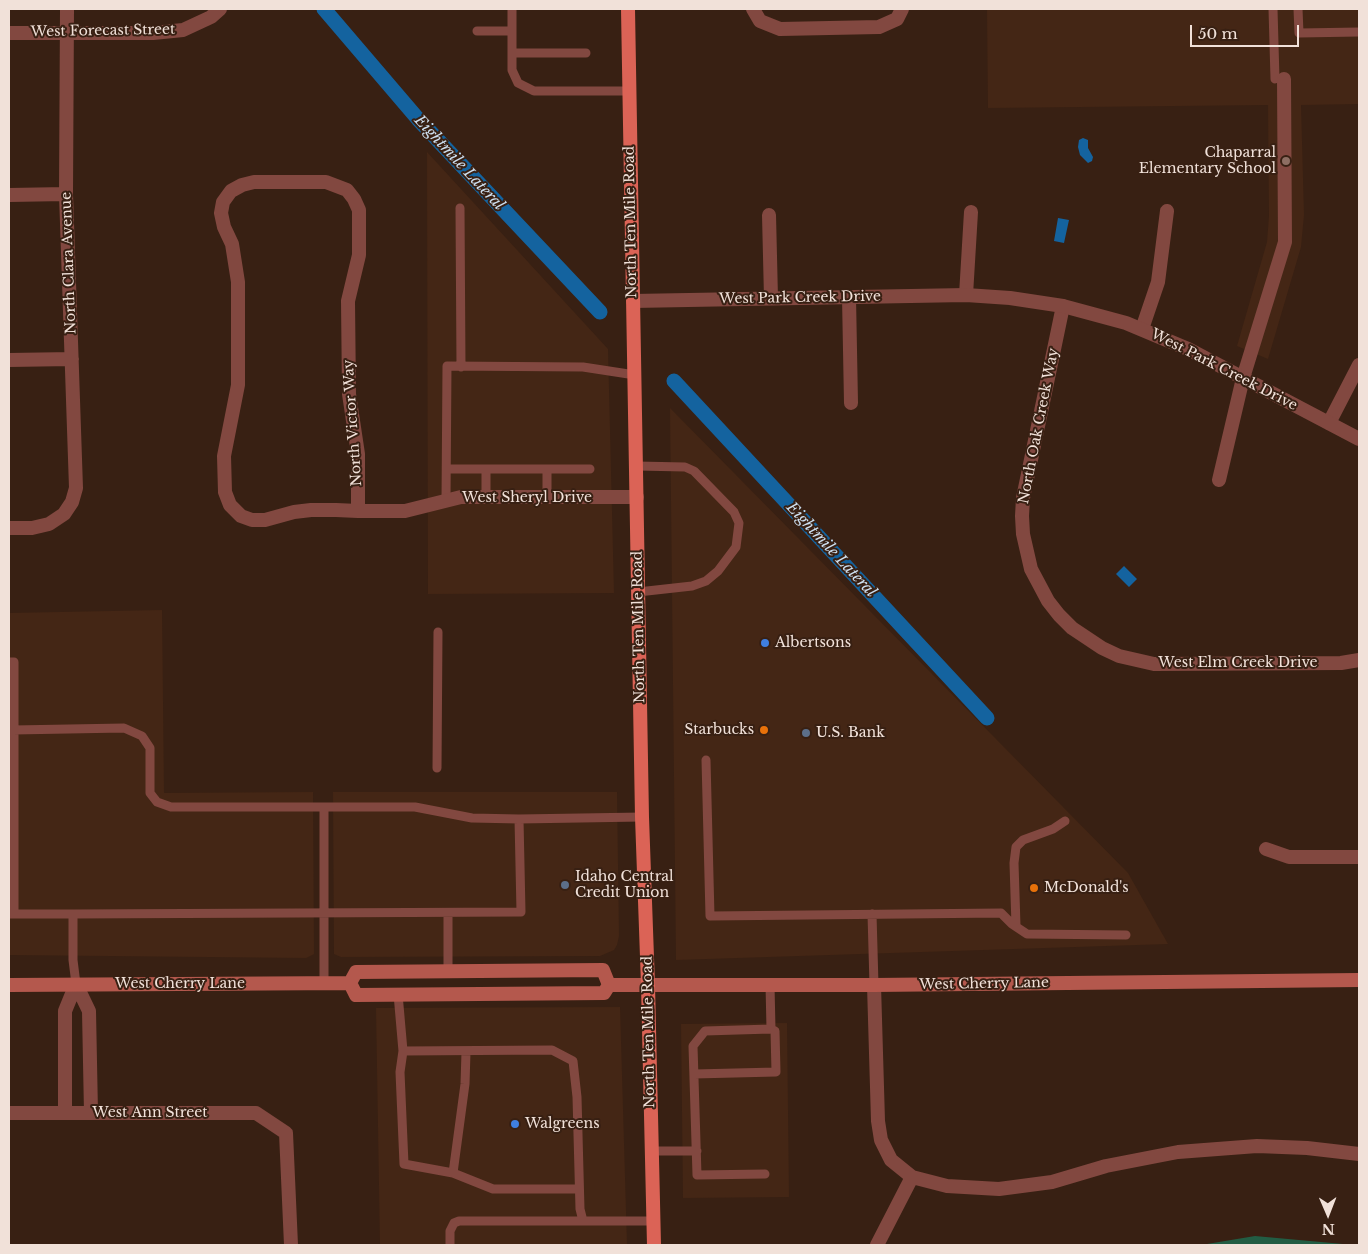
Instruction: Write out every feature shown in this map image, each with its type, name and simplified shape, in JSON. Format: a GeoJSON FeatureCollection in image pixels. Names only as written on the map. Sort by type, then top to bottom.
{"type":"FeatureCollection","features":[{"type":"Feature","properties":{"kind":"main road","name":"North Ten Mile Road"},"geometry":{"type":"LineString","coordinates":[[628,9],[642,817],[654,1245]]}},
{"type":"Feature","properties":{"kind":"main road"},"geometry":{"type":"LineString","coordinates":[[350,983],[356,972],[603,970],[609,985]]}},
{"type":"Feature","properties":{"kind":"main road","name":"West Cherry Lane"},"geometry":{"type":"LineString","coordinates":[[9,985],[350,983],[356,995],[604,993],[609,985],[874,985],[1359,980]]}},
{"type":"Feature","properties":{"kind":"street","name":"North Clara Avenue"},"geometry":{"type":"LineString","coordinates":[[9,528],[32,528],[49,524],[64,514],[72,502],[76,488],[66,194],[67,9]]}},
{"type":"Feature","properties":{"kind":"street","name":"West Forecast Street"},"geometry":{"type":"LineString","coordinates":[[9,32],[68,34],[153,33],[183,30],[211,17],[220,9]]}},
{"type":"Feature","properties":{"kind":"street"},"geometry":{"type":"LineString","coordinates":[[752,9],[760,21],[780,29],[879,27],[899,14]]}},
{"type":"Feature","properties":{"kind":"street"},"geometry":{"type":"LineString","coordinates":[[1219,480],[1243,378],[1285,242],[1279,79]]}},
{"type":"Feature","properties":{"kind":"street","name":"North Victor Way"},"geometry":{"type":"LineString","coordinates":[[241,516],[230,505],[225,492],[224,456],[238,385],[238,282],[232,244],[224,227],[221,213],[223,202],[231,191],[242,185],[254,182],[326,182],[347,190],[354,199],[358,210],[359,255],[348,301],[349,394],[358,447],[358,511]]}},
{"type":"Feature","properties":{"kind":"street"},"geometry":{"type":"LineString","coordinates":[[9,195],[66,194]]}},
{"type":"Feature","properties":{"kind":"street"},"geometry":{"type":"LineString","coordinates":[[1142,329],[1158,282],[1167,211]]}},
{"type":"Feature","properties":{"kind":"street"},"geometry":{"type":"LineString","coordinates":[[966,295],[971,212]]}},
{"type":"Feature","properties":{"kind":"street"},"geometry":{"type":"LineString","coordinates":[[770,216],[771,298]]}},
{"type":"Feature","properties":{"kind":"street","name":"West Park Creek Drive"},"geometry":{"type":"LineString","coordinates":[[633,301],[966,295],[1010,298],[1063,306],[1142,329],[1188,349],[1359,439]]}},
{"type":"Feature","properties":{"kind":"street"},"geometry":{"type":"LineString","coordinates":[[849,297],[851,403]]}},
{"type":"Feature","properties":{"kind":"street","name":"North Oak Creek Way"},"geometry":{"type":"LineString","coordinates":[[1048,601],[1028,560],[1022,534],[1022,516],[1023,498],[1063,306]]}},
{"type":"Feature","properties":{"kind":"street"},"geometry":{"type":"LineString","coordinates":[[9,360],[72,359]]}},
{"type":"Feature","properties":{"kind":"street"},"geometry":{"type":"LineString","coordinates":[[1329,423],[1359,365]]}},
{"type":"Feature","properties":{"kind":"street","name":"West Sheryl Drive"},"geometry":{"type":"LineString","coordinates":[[241,516],[252,520],[265,520],[294,512],[405,511],[461,497],[637,497]]}},
{"type":"Feature","properties":{"kind":"street","name":"West Elm Creek Drive"},"geometry":{"type":"LineString","coordinates":[[1048,601],[1072,628],[1086,639],[1119,656],[1136,661],[1172,665],[1341,662],[1359,660]]}},
{"type":"Feature","properties":{"kind":"street"},"geometry":{"type":"LineString","coordinates":[[1266,849],[1289,857],[1359,857]]}},
{"type":"Feature","properties":{"kind":"street"},"geometry":{"type":"LineString","coordinates":[[65,1113],[66,1011],[76,984]]}},
{"type":"Feature","properties":{"kind":"street"},"geometry":{"type":"LineString","coordinates":[[76,984],[89,1011],[91,1113]]}},
{"type":"Feature","properties":{"kind":"street"},"geometry":{"type":"LineString","coordinates":[[874,985],[878,1121],[881,1140],[891,1160],[912,1178],[947,1186],[999,1189],[1052,1182],[1106,1166],[1178,1152],[1257,1146],[1307,1148],[1359,1154]]}},
{"type":"Feature","properties":{"kind":"street","name":"West Ann Street"},"geometry":{"type":"LineString","coordinates":[[9,1113],[256,1114],[286,1133],[291,1245]]}},
{"type":"Feature","properties":{"kind":"street"},"geometry":{"type":"LineString","coordinates":[[876,1245],[912,1178]]}},
{"type":"Feature","properties":{"kind":"lane"},"geometry":{"type":"LineString","coordinates":[[512,9],[512,70],[518,84],[534,91],[629,91]]}},
{"type":"Feature","properties":{"kind":"lane"},"geometry":{"type":"LineString","coordinates":[[1273,9],[1279,79]]}},
{"type":"Feature","properties":{"kind":"lane"},"geometry":{"type":"LineString","coordinates":[[1298,9],[1299,33],[1359,32]]}},
{"type":"Feature","properties":{"kind":"lane"},"geometry":{"type":"LineString","coordinates":[[476,31],[512,31]]}},
{"type":"Feature","properties":{"kind":"lane"},"geometry":{"type":"LineString","coordinates":[[512,53],[586,53]]}},
{"type":"Feature","properties":{"kind":"lane"},"geometry":{"type":"LineString","coordinates":[[460,208],[461,367]]}},
{"type":"Feature","properties":{"kind":"lane"},"geometry":{"type":"LineString","coordinates":[[446,500],[447,366],[583,367],[635,375]]}},
{"type":"Feature","properties":{"kind":"lane"},"geometry":{"type":"LineString","coordinates":[[637,466],[685,466],[694,471],[734,512],[739,523],[736,547],[718,571],[706,581],[692,586],[638,592]]}},
{"type":"Feature","properties":{"kind":"lane"},"geometry":{"type":"LineString","coordinates":[[447,469],[590,469]]}},
{"type":"Feature","properties":{"kind":"lane"},"geometry":{"type":"LineString","coordinates":[[486,469],[486,497]]}},
{"type":"Feature","properties":{"kind":"lane"},"geometry":{"type":"LineString","coordinates":[[547,469],[547,497]]}},
{"type":"Feature","properties":{"kind":"lane"},"geometry":{"type":"LineString","coordinates":[[437,768],[438,632]]}},
{"type":"Feature","properties":{"kind":"lane"},"geometry":{"type":"LineString","coordinates":[[9,662],[14,662],[12,914],[521,912],[519,819]]}},
{"type":"Feature","properties":{"kind":"lane"},"geometry":{"type":"LineString","coordinates":[[13,730],[124,728],[142,736],[150,748],[150,793],[157,802],[171,807],[415,807],[472,818],[642,817]]}},
{"type":"Feature","properties":{"kind":"lane"},"geometry":{"type":"LineString","coordinates":[[706,760],[710,916],[1001,912],[1027,934],[1126,935]]}},
{"type":"Feature","properties":{"kind":"lane"},"geometry":{"type":"LineString","coordinates":[[324,806],[324,983]]}},
{"type":"Feature","properties":{"kind":"lane"},"geometry":{"type":"LineString","coordinates":[[1016,926],[1014,863],[1016,847],[1023,840],[1065,821]]}},
{"type":"Feature","properties":{"kind":"lane"},"geometry":{"type":"LineString","coordinates":[[448,913],[448,971]]}},
{"type":"Feature","properties":{"kind":"lane"},"geometry":{"type":"LineString","coordinates":[[73,914],[76,984]]}},
{"type":"Feature","properties":{"kind":"lane"},"geometry":{"type":"LineString","coordinates":[[872,914],[874,985]]}},
{"type":"Feature","properties":{"kind":"lane"},"geometry":{"type":"LineString","coordinates":[[770,985],[771,1029]]}},
{"type":"Feature","properties":{"kind":"lane"},"geometry":{"type":"LineString","coordinates":[[398,994],[403,1051],[400,1072],[404,1164],[453,1173],[492,1189],[579,1189]]}},
{"type":"Feature","properties":{"kind":"lane"},"geometry":{"type":"LineString","coordinates":[[694,1074],[776,1072],[775,1031],[771,1029],[705,1031],[693,1046],[694,1074],[698,1175],[765,1174]]}},
{"type":"Feature","properties":{"kind":"lane"},"geometry":{"type":"LineString","coordinates":[[403,1051],[552,1050],[574,1061],[577,1097],[579,1189],[583,1220]]}},
{"type":"Feature","properties":{"kind":"lane"},"geometry":{"type":"LineString","coordinates":[[453,1173],[465,1084],[466,1052]]}},
{"type":"Feature","properties":{"kind":"lane"},"geometry":{"type":"LineString","coordinates":[[652,1151],[697,1151]]}},
{"type":"Feature","properties":{"kind":"lane"},"geometry":{"type":"LineString","coordinates":[[450,1245],[450,1231],[454,1223],[459,1221],[653,1221]]}},
{"type":"Feature","properties":{"kind":"shaded area","name":"Chaparral Elementary School"},"geometry":{"type":"Polygon","coordinates":[[[987,9],[1359,9],[1359,104],[1301,105],[1304,215],[1301,247],[1268,359],[1237,346],[1267,242],[1269,216],[1268,105],[988,108],[987,9]]]}},
{"type":"Feature","properties":{"kind":"shaded area"},"geometry":{"type":"Polygon","coordinates":[[[427,152],[608,349],[614,593],[428,594],[427,152]]]}},
{"type":"Feature","properties":{"kind":"shaded area"},"geometry":{"type":"Polygon","coordinates":[[[670,408],[1128,873],[1168,944],[676,960],[670,408]]]}},
{"type":"Feature","properties":{"kind":"shaded area"},"geometry":{"type":"Polygon","coordinates":[[[162,610],[164,793],[313,792],[314,954],[306,958],[9,955],[9,613],[162,610]]]}},
{"type":"Feature","properties":{"kind":"shaded area"},"geometry":{"type":"Polygon","coordinates":[[[333,792],[617,792],[619,936],[617,945],[614,950],[600,956],[341,957],[334,954],[333,792]]]}},
{"type":"Feature","properties":{"kind":"shaded area"},"geometry":{"type":"Polygon","coordinates":[[[620,1007],[627,1245],[380,1245],[376,1008],[620,1007]]]}},
{"type":"Feature","properties":{"kind":"shaded area"},"geometry":{"type":"Polygon","coordinates":[[[787,1023],[789,1197],[683,1198],[681,1024],[787,1023]]]}},
{"type":"Feature","properties":{"kind":"green space"},"geometry":{"type":"Polygon","coordinates":[[[1255,1236],[1354,1245],[1201,1245],[1255,1236]]]}},
{"type":"Feature","properties":{"kind":"water"},"geometry":{"type":"Polygon","coordinates":[[[1083,138],[1088,140],[1088,148],[1093,157],[1092,161],[1088,163],[1080,155],[1078,147],[1079,140],[1083,138]]]}},
{"type":"Feature","properties":{"kind":"water"},"geometry":{"type":"Polygon","coordinates":[[[1058,218],[1069,220],[1064,243],[1054,241],[1058,218]]]}},
{"type":"Feature","properties":{"kind":"water"},"geometry":{"type":"Polygon","coordinates":[[[1124,566],[1137,579],[1129,587],[1116,574],[1124,566]]]}},
{"type":"Feature","properties":{"kind":"waterway","name":"Eightmile Lateral"},"geometry":{"type":"LineString","coordinates":[[324,9],[418,119],[600,312]]}},
{"type":"Feature","properties":{"kind":"waterway","name":"Eightmile Lateral"},"geometry":{"type":"LineString","coordinates":[[674,381],[987,718]]}},
{"type":"Feature","properties":{"kind":"place","name":"Chaparral Elementary School"},"geometry":{"type":"Point","coordinates":[1286,161]}},
{"type":"Feature","properties":{"kind":"place","name":"Albertsons"},"geometry":{"type":"Point","coordinates":[765,643]}},
{"type":"Feature","properties":{"kind":"place","name":"Starbucks"},"geometry":{"type":"Point","coordinates":[764,730]}},
{"type":"Feature","properties":{"kind":"place","name":"U.S. Bank"},"geometry":{"type":"Point","coordinates":[806,733]}},
{"type":"Feature","properties":{"kind":"place","name":"Idaho Central Credit Union"},"geometry":{"type":"Point","coordinates":[565,885]}},
{"type":"Feature","properties":{"kind":"place","name":"McDonald's"},"geometry":{"type":"Point","coordinates":[1034,888]}},
{"type":"Feature","properties":{"kind":"place","name":"Walgreens"},"geometry":{"type":"Point","coordinates":[515,1124]}}]}
